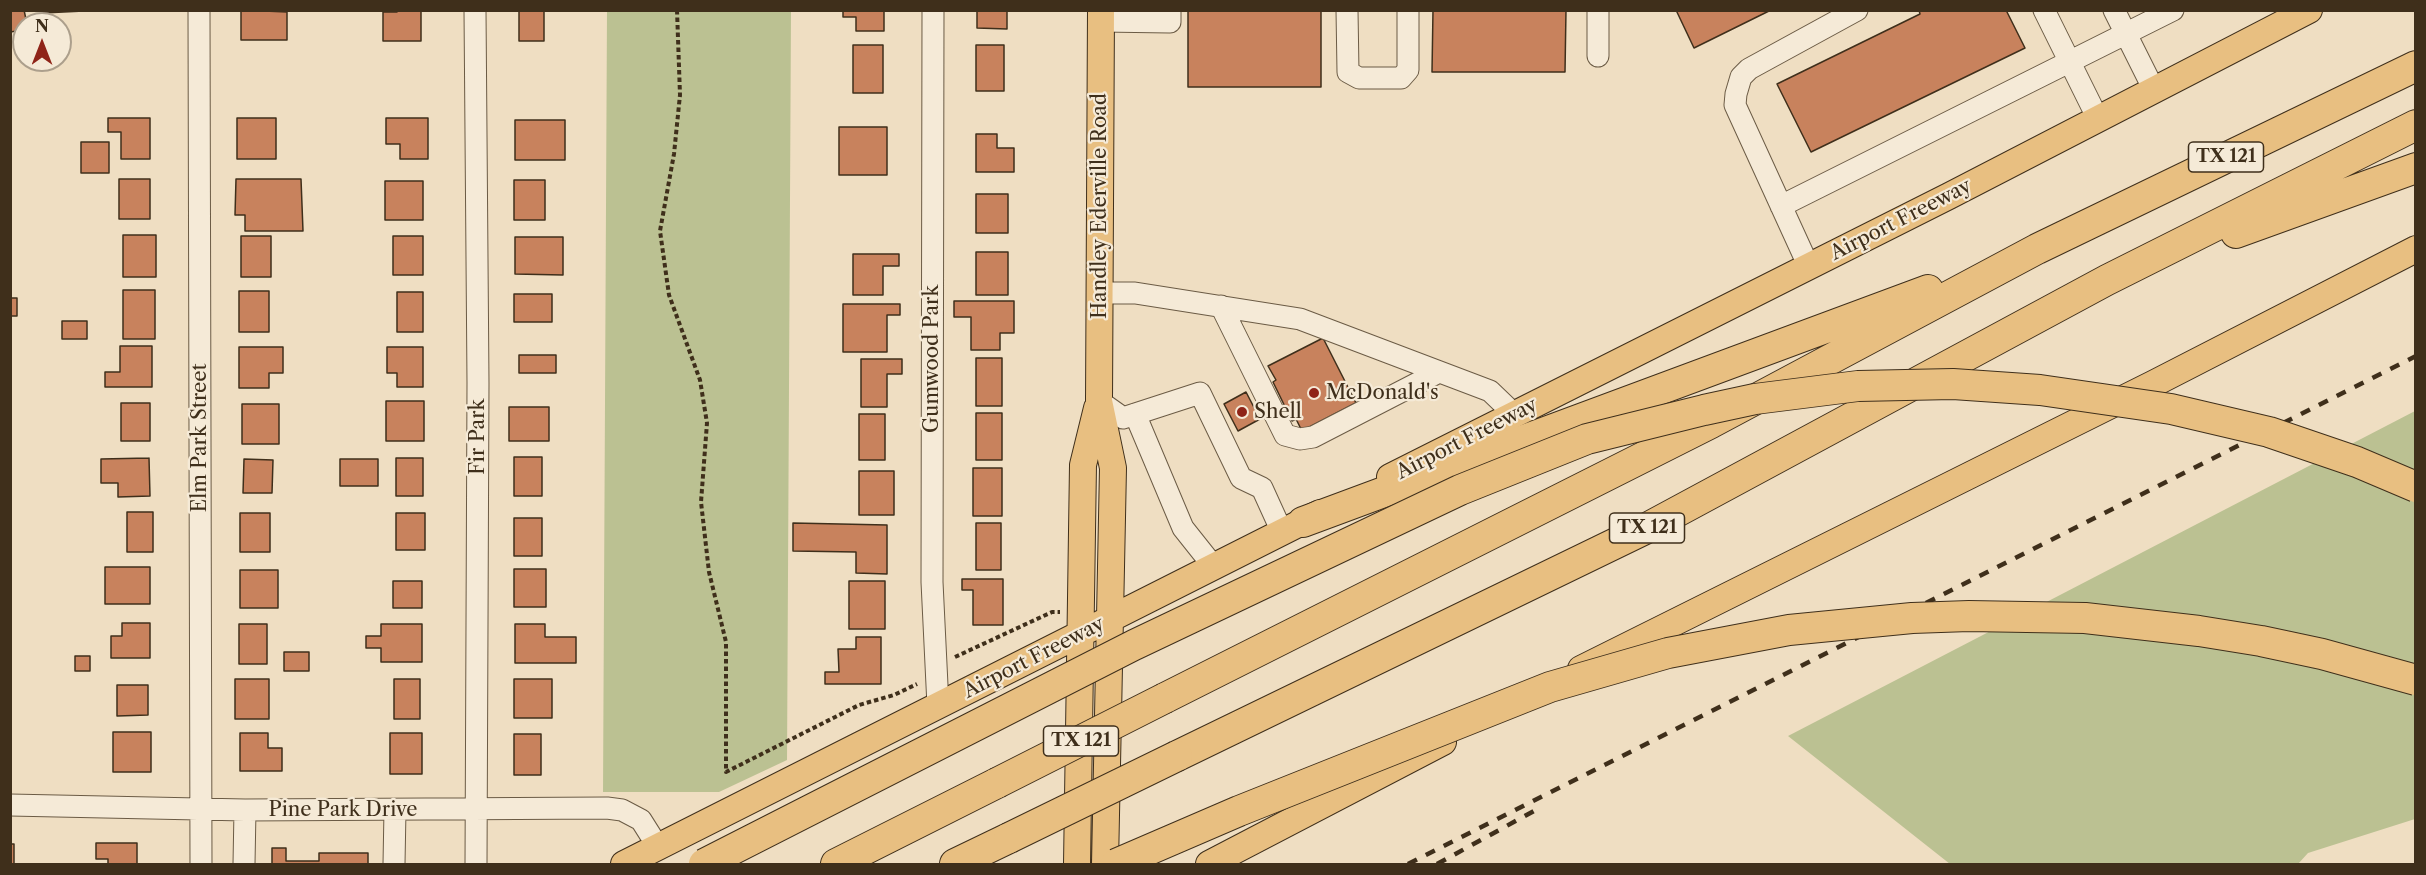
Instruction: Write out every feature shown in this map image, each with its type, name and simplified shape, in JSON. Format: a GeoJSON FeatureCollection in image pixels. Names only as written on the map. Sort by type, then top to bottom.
{"type":"FeatureCollection","features":[{"type":"Feature","properties":{"kind":"highway","name":"TX 121"},"geometry":{"type":"LineString","coordinates":[[836,864],[1711,423],[2037,249],[2415,66]]}},
{"type":"Feature","properties":{"kind":"highway","name":"TX 121"},"geometry":{"type":"LineString","coordinates":[[955,864],[1645,529],[2107,280],[2415,125]]}},
{"type":"Feature","properties":{"kind":"highway"},"geometry":{"type":"LineString","coordinates":[[2107,280],[2415,168]]}},
{"type":"Feature","properties":{"kind":"highway"},"geometry":{"type":"LineString","coordinates":[[1292,527],[2037,249]]}},
{"type":"Feature","properties":{"kind":"highway"},"geometry":{"type":"LineString","coordinates":[[704,864],[1134,645],[1461,490],[1587,439],[1704,410],[1765,397],[1858,386],[1953,384],[2040,390],[2171,409],[2269,432],[2356,462],[2415,487]]}},
{"type":"Feature","properties":{"kind":"highway"},"geometry":{"type":"LineString","coordinates":[[1116,864],[1239,811],[1550,687],[1668,653],[1789,630],[1969,615],[2085,618],[2165,626],[2261,641],[2322,654],[2415,680]]}},
{"type":"Feature","properties":{"kind":"main road","name":"Airport Freeway"},"geometry":{"type":"LineString","coordinates":[[624,864],[1809,267],[2309,10]]}},
{"type":"Feature","properties":{"kind":"main road","name":"Handley Ederville Road"},"geometry":{"type":"LineString","coordinates":[[1101,16],[1099,401],[1113,468],[1105,864]]}},
{"type":"Feature","properties":{"kind":"main road"},"geometry":{"type":"LineString","coordinates":[[1209,864],[1624,647],[2153,384],[2415,249]]}},
{"type":"Feature","properties":{"kind":"main road","name":"Handley Ederville Road"},"geometry":{"type":"LineString","coordinates":[[1077,864],[1083,465],[1099,401]]}},
{"type":"Feature","properties":{"kind":"street","name":"Elm Park Street"},"geometry":{"type":"LineString","coordinates":[[199,10],[201,864]]}},
{"type":"Feature","properties":{"kind":"street","name":"Fir Park"},"geometry":{"type":"LineString","coordinates":[[475,10],[478,371],[476,864]]}},
{"type":"Feature","properties":{"kind":"street","name":"Gumwood Park"},"geometry":{"type":"LineString","coordinates":[[933,10],[932,582],[938,706]]}},
{"type":"Feature","properties":{"kind":"street"},"geometry":{"type":"LineString","coordinates":[[1101,16],[1170,22],[1170,10]]}},
{"type":"Feature","properties":{"kind":"street"},"geometry":{"type":"LineString","coordinates":[[1347,10],[1348,72],[1359,78],[1401,78],[1408,70],[1408,10]]}},
{"type":"Feature","properties":{"kind":"street"},"geometry":{"type":"LineString","coordinates":[[1598,10],[1598,56]]}},
{"type":"Feature","properties":{"kind":"street"},"geometry":{"type":"LineString","coordinates":[[1809,267],[1735,105],[1741,77],[1749,69],[1857,10]]}},
{"type":"Feature","properties":{"kind":"street"},"geometry":{"type":"LineString","coordinates":[[2044,10],[2098,119]]}},
{"type":"Feature","properties":{"kind":"street"},"geometry":{"type":"LineString","coordinates":[[2114,10],[2154,90]]}},
{"type":"Feature","properties":{"kind":"street"},"geometry":{"type":"LineString","coordinates":[[1781,206],[2173,10]]}},
{"type":"Feature","properties":{"kind":"street"},"geometry":{"type":"LineString","coordinates":[[1099,293],[1135,293],[1300,319],[1490,392],[1515,415]]}},
{"type":"Feature","properties":{"kind":"street"},"geometry":{"type":"LineString","coordinates":[[1221,306],[1285,435],[1300,439],[1313,437],[1439,372]]}},
{"type":"Feature","properties":{"kind":"street"},"geometry":{"type":"LineString","coordinates":[[1099,401],[1123,418],[1200,393],[1241,478],[1262,488],[1292,527]]}},
{"type":"Feature","properties":{"kind":"street"},"geometry":{"type":"LineString","coordinates":[[1135,414],[1183,528],[1214,567]]}},
{"type":"Feature","properties":{"kind":"street","name":"Pine Park Drive"},"geometry":{"type":"LineString","coordinates":[[10,805],[200,810],[622,810],[641,820],[658,847]]}},
{"type":"Feature","properties":{"kind":"street"},"geometry":{"type":"LineString","coordinates":[[244,864],[245,810]]}},
{"type":"Feature","properties":{"kind":"street"},"geometry":{"type":"LineString","coordinates":[[394,864],[395,810]]}},
{"type":"Feature","properties":{"kind":"path"},"geometry":{"type":"LineString","coordinates":[[677,10],[680,95],[674,154],[660,231],[669,296],[700,380],[707,423],[701,502],[709,572],[726,642],[726,772],[859,705],[915,686],[945,660],[962,655],[1052,612],[1066,612],[1081,606]]}},
{"type":"Feature","properties":{"kind":"green space"},"geometry":{"type":"Polygon","coordinates":[[[607,11],[791,11],[787,760],[719,792],[603,792],[607,11]]]}},
{"type":"Feature","properties":{"kind":"green space"},"geometry":{"type":"Polygon","coordinates":[[[2415,411],[2415,819],[2308,853],[2298,864],[1950,864],[1788,736],[2415,411]]]}},
{"type":"Feature","properties":{"kind":"building"},"geometry":{"type":"Polygon","coordinates":[[[10,10],[24,10],[24,12],[12,12],[12,32],[10,32],[10,10]]]}},
{"type":"Feature","properties":{"kind":"building"},"geometry":{"type":"Polygon","coordinates":[[[43,10],[84,10],[64,12],[43,12],[43,10]]]}},
{"type":"Feature","properties":{"kind":"building"},"geometry":{"type":"Polygon","coordinates":[[[241,10],[287,12],[287,40],[241,40],[241,10]]]}},
{"type":"Feature","properties":{"kind":"building"},"geometry":{"type":"Polygon","coordinates":[[[397,10],[421,10],[421,41],[383,41],[383,12],[397,12],[397,10]]]}},
{"type":"Feature","properties":{"kind":"building"},"geometry":{"type":"Polygon","coordinates":[[[519,10],[544,10],[544,41],[519,41],[519,10]]]}},
{"type":"Feature","properties":{"kind":"building"},"geometry":{"type":"Polygon","coordinates":[[[843,10],[884,10],[884,31],[856,31],[856,17],[843,17],[843,10]]]}},
{"type":"Feature","properties":{"kind":"building"},"geometry":{"type":"Polygon","coordinates":[[[977,10],[1007,10],[1007,29],[977,28],[977,10]]]}},
{"type":"Feature","properties":{"kind":"building"},"geometry":{"type":"Polygon","coordinates":[[[1188,10],[1321,10],[1321,87],[1188,87],[1188,10]]]}},
{"type":"Feature","properties":{"kind":"building"},"geometry":{"type":"Polygon","coordinates":[[[1433,10],[1566,10],[1565,72],[1432,72],[1433,10]]]}},
{"type":"Feature","properties":{"kind":"building"},"geometry":{"type":"Polygon","coordinates":[[[1676,10],[1771,10],[1694,48],[1676,10]]]}},
{"type":"Feature","properties":{"kind":"building"},"geometry":{"type":"Polygon","coordinates":[[[1919,10],[2006,10],[2025,48],[1811,152],[1777,84],[1920,14],[1919,10]]]}},
{"type":"Feature","properties":{"kind":"building"},"geometry":{"type":"Polygon","coordinates":[[[853,45],[883,45],[883,93],[853,93],[853,45]]]}},
{"type":"Feature","properties":{"kind":"building"},"geometry":{"type":"Polygon","coordinates":[[[976,45],[1004,45],[1004,91],[976,91],[976,45]]]}},
{"type":"Feature","properties":{"kind":"building"},"geometry":{"type":"Polygon","coordinates":[[[108,118],[150,118],[150,159],[121,159],[121,132],[108,132],[108,118]]]}},
{"type":"Feature","properties":{"kind":"building"},"geometry":{"type":"Polygon","coordinates":[[[237,118],[276,118],[276,159],[237,159],[237,118]]]}},
{"type":"Feature","properties":{"kind":"building"},"geometry":{"type":"Polygon","coordinates":[[[386,118],[428,118],[428,159],[400,159],[400,144],[386,144],[386,118]]]}},
{"type":"Feature","properties":{"kind":"building"},"geometry":{"type":"Polygon","coordinates":[[[515,120],[565,120],[565,160],[515,160],[515,120]]]}},
{"type":"Feature","properties":{"kind":"building"},"geometry":{"type":"Polygon","coordinates":[[[839,127],[887,127],[887,175],[839,175],[839,127]]]}},
{"type":"Feature","properties":{"kind":"building"},"geometry":{"type":"Polygon","coordinates":[[[976,134],[997,134],[997,148],[1014,148],[1014,172],[976,172],[976,134]]]}},
{"type":"Feature","properties":{"kind":"building"},"geometry":{"type":"Polygon","coordinates":[[[81,142],[109,142],[109,173],[81,173],[81,142]]]}},
{"type":"Feature","properties":{"kind":"building"},"geometry":{"type":"Polygon","coordinates":[[[119,179],[150,179],[150,219],[119,219],[119,179]]]}},
{"type":"Feature","properties":{"kind":"building"},"geometry":{"type":"Polygon","coordinates":[[[236,179],[301,179],[303,231],[245,231],[245,215],[235,215],[236,179]]]}},
{"type":"Feature","properties":{"kind":"building"},"geometry":{"type":"Polygon","coordinates":[[[514,180],[545,180],[545,220],[514,220],[514,180]]]}},
{"type":"Feature","properties":{"kind":"building"},"geometry":{"type":"Polygon","coordinates":[[[385,181],[423,181],[423,220],[385,220],[385,181]]]}},
{"type":"Feature","properties":{"kind":"building"},"geometry":{"type":"Polygon","coordinates":[[[976,194],[1008,194],[1008,233],[976,233],[976,194]]]}},
{"type":"Feature","properties":{"kind":"building"},"geometry":{"type":"Polygon","coordinates":[[[123,235],[156,235],[156,277],[123,277],[123,235]]]}},
{"type":"Feature","properties":{"kind":"building"},"geometry":{"type":"Polygon","coordinates":[[[241,236],[271,236],[271,277],[241,277],[241,236]]]}},
{"type":"Feature","properties":{"kind":"building"},"geometry":{"type":"Polygon","coordinates":[[[393,236],[423,236],[423,275],[393,275],[393,236]]]}},
{"type":"Feature","properties":{"kind":"building"},"geometry":{"type":"Polygon","coordinates":[[[515,237],[563,237],[563,275],[515,274],[515,237]]]}},
{"type":"Feature","properties":{"kind":"building"},"geometry":{"type":"Polygon","coordinates":[[[976,252],[1008,252],[1008,295],[976,295],[976,252]]]}},
{"type":"Feature","properties":{"kind":"building"},"geometry":{"type":"Polygon","coordinates":[[[853,254],[899,254],[899,266],[883,266],[883,295],[853,295],[853,254]]]}},
{"type":"Feature","properties":{"kind":"building"},"geometry":{"type":"Polygon","coordinates":[[[123,290],[155,290],[155,339],[123,339],[123,290]]]}},
{"type":"Feature","properties":{"kind":"building"},"geometry":{"type":"Polygon","coordinates":[[[239,291],[269,291],[269,332],[239,332],[239,291]]]}},
{"type":"Feature","properties":{"kind":"building"},"geometry":{"type":"Polygon","coordinates":[[[397,292],[423,292],[423,332],[397,332],[397,292]]]}},
{"type":"Feature","properties":{"kind":"building"},"geometry":{"type":"Polygon","coordinates":[[[514,294],[552,294],[552,322],[514,322],[514,294]]]}},
{"type":"Feature","properties":{"kind":"building"},"geometry":{"type":"Polygon","coordinates":[[[10,298],[17,298],[17,316],[10,316],[10,298]]]}},
{"type":"Feature","properties":{"kind":"building"},"geometry":{"type":"Polygon","coordinates":[[[954,301],[1014,301],[1014,333],[1000,333],[1000,350],[971,350],[971,317],[954,317],[954,301]]]}},
{"type":"Feature","properties":{"kind":"building"},"geometry":{"type":"Polygon","coordinates":[[[843,304],[900,304],[900,315],[887,315],[887,352],[843,352],[843,304]]]}},
{"type":"Feature","properties":{"kind":"building"},"geometry":{"type":"Polygon","coordinates":[[[62,321],[87,321],[87,339],[62,339],[62,321]]]}},
{"type":"Feature","properties":{"kind":"building","name":"McDonald's"},"geometry":{"type":"Polygon","coordinates":[[[1323,338],[1356,403],[1302,431],[1296,419],[1292,421],[1273,382],[1276,380],[1268,366],[1323,338]]]}},
{"type":"Feature","properties":{"kind":"building"},"geometry":{"type":"Polygon","coordinates":[[[120,346],[152,346],[152,387],[105,387],[105,372],[120,372],[120,346]]]}},
{"type":"Feature","properties":{"kind":"building"},"geometry":{"type":"Polygon","coordinates":[[[239,347],[283,347],[283,373],[269,373],[269,388],[239,388],[239,347]]]}},
{"type":"Feature","properties":{"kind":"building"},"geometry":{"type":"Polygon","coordinates":[[[387,347],[423,347],[423,387],[397,387],[397,373],[387,373],[387,347]]]}},
{"type":"Feature","properties":{"kind":"building"},"geometry":{"type":"Polygon","coordinates":[[[519,355],[556,355],[556,373],[519,373],[519,355]]]}},
{"type":"Feature","properties":{"kind":"building"},"geometry":{"type":"Polygon","coordinates":[[[976,358],[1002,358],[1002,406],[976,406],[976,358]]]}},
{"type":"Feature","properties":{"kind":"building"},"geometry":{"type":"Polygon","coordinates":[[[861,359],[902,359],[902,374],[887,374],[887,407],[861,407],[861,359]]]}},
{"type":"Feature","properties":{"kind":"building","name":"Shell"},"geometry":{"type":"Polygon","coordinates":[[[1246,392],[1260,419],[1238,431],[1224,404],[1246,392]]]}},
{"type":"Feature","properties":{"kind":"building"},"geometry":{"type":"Polygon","coordinates":[[[386,401],[424,401],[424,441],[386,441],[386,401]]]}},
{"type":"Feature","properties":{"kind":"building"},"geometry":{"type":"Polygon","coordinates":[[[121,403],[150,403],[150,441],[121,441],[121,403]]]}},
{"type":"Feature","properties":{"kind":"building"},"geometry":{"type":"Polygon","coordinates":[[[242,404],[279,404],[279,444],[242,444],[242,404]]]}},
{"type":"Feature","properties":{"kind":"building"},"geometry":{"type":"Polygon","coordinates":[[[509,407],[549,407],[549,441],[509,441],[509,407]]]}},
{"type":"Feature","properties":{"kind":"building"},"geometry":{"type":"Polygon","coordinates":[[[976,413],[1002,413],[1002,460],[976,460],[976,413]]]}},
{"type":"Feature","properties":{"kind":"building"},"geometry":{"type":"Polygon","coordinates":[[[859,414],[885,414],[885,460],[859,460],[859,414]]]}},
{"type":"Feature","properties":{"kind":"building"},"geometry":{"type":"Polygon","coordinates":[[[514,457],[542,457],[542,496],[514,496],[514,457]]]}},
{"type":"Feature","properties":{"kind":"building"},"geometry":{"type":"Polygon","coordinates":[[[149,458],[150,496],[118,497],[118,483],[101,483],[101,459],[149,458]]]}},
{"type":"Feature","properties":{"kind":"building"},"geometry":{"type":"Polygon","coordinates":[[[396,458],[423,458],[423,496],[396,496],[396,458]]]}},
{"type":"Feature","properties":{"kind":"building"},"geometry":{"type":"Polygon","coordinates":[[[244,459],[273,460],[272,493],[243,493],[244,459]]]}},
{"type":"Feature","properties":{"kind":"building"},"geometry":{"type":"Polygon","coordinates":[[[340,459],[378,459],[378,486],[340,486],[340,459]]]}},
{"type":"Feature","properties":{"kind":"building"},"geometry":{"type":"Polygon","coordinates":[[[973,468],[1002,468],[1002,516],[973,516],[973,468]]]}},
{"type":"Feature","properties":{"kind":"building"},"geometry":{"type":"Polygon","coordinates":[[[859,471],[894,471],[894,515],[859,515],[859,471]]]}},
{"type":"Feature","properties":{"kind":"building"},"geometry":{"type":"Polygon","coordinates":[[[127,512],[153,512],[153,552],[127,552],[127,512]]]}},
{"type":"Feature","properties":{"kind":"building"},"geometry":{"type":"Polygon","coordinates":[[[240,513],[270,513],[270,552],[240,552],[240,513]]]}},
{"type":"Feature","properties":{"kind":"building"},"geometry":{"type":"Polygon","coordinates":[[[396,513],[425,513],[425,550],[396,550],[396,513]]]}},
{"type":"Feature","properties":{"kind":"building"},"geometry":{"type":"Polygon","coordinates":[[[514,518],[542,518],[542,556],[514,556],[514,518]]]}},
{"type":"Feature","properties":{"kind":"building"},"geometry":{"type":"Polygon","coordinates":[[[793,523],[887,525],[887,574],[856,573],[856,552],[793,551],[793,523]]]}},
{"type":"Feature","properties":{"kind":"building"},"geometry":{"type":"Polygon","coordinates":[[[976,523],[1001,523],[1001,570],[976,570],[976,523]]]}},
{"type":"Feature","properties":{"kind":"building"},"geometry":{"type":"Polygon","coordinates":[[[105,567],[150,567],[150,604],[105,604],[105,567]]]}},
{"type":"Feature","properties":{"kind":"building"},"geometry":{"type":"Polygon","coordinates":[[[514,569],[546,569],[546,607],[514,607],[514,569]]]}},
{"type":"Feature","properties":{"kind":"building"},"geometry":{"type":"Polygon","coordinates":[[[240,570],[278,570],[278,608],[240,608],[240,570]]]}},
{"type":"Feature","properties":{"kind":"building"},"geometry":{"type":"Polygon","coordinates":[[[962,579],[1003,579],[1003,625],[973,625],[973,590],[962,590],[962,579]]]}},
{"type":"Feature","properties":{"kind":"building"},"geometry":{"type":"Polygon","coordinates":[[[393,581],[422,581],[422,608],[393,608],[393,581]]]}},
{"type":"Feature","properties":{"kind":"building"},"geometry":{"type":"Polygon","coordinates":[[[849,581],[885,581],[885,629],[849,629],[849,581]]]}},
{"type":"Feature","properties":{"kind":"building"},"geometry":{"type":"Polygon","coordinates":[[[122,623],[150,623],[150,658],[111,658],[111,636],[122,636],[122,623]]]}},
{"type":"Feature","properties":{"kind":"building"},"geometry":{"type":"Polygon","coordinates":[[[239,624],[267,624],[267,664],[239,664],[239,624]]]}},
{"type":"Feature","properties":{"kind":"building"},"geometry":{"type":"Polygon","coordinates":[[[381,624],[422,624],[422,662],[381,662],[381,648],[366,648],[366,636],[381,636],[381,624]]]}},
{"type":"Feature","properties":{"kind":"building"},"geometry":{"type":"Polygon","coordinates":[[[515,624],[545,624],[545,637],[576,637],[576,663],[515,663],[515,624]]]}},
{"type":"Feature","properties":{"kind":"building"},"geometry":{"type":"Polygon","coordinates":[[[856,637],[881,637],[881,684],[825,684],[825,672],[839,672],[838,649],[856,649],[856,637]]]}},
{"type":"Feature","properties":{"kind":"building"},"geometry":{"type":"Polygon","coordinates":[[[284,652],[309,652],[309,671],[284,671],[284,652]]]}},
{"type":"Feature","properties":{"kind":"building"},"geometry":{"type":"Polygon","coordinates":[[[75,656],[90,656],[90,671],[75,671],[75,656]]]}},
{"type":"Feature","properties":{"kind":"building"},"geometry":{"type":"Polygon","coordinates":[[[235,679],[269,679],[269,719],[235,719],[235,679]]]}},
{"type":"Feature","properties":{"kind":"building"},"geometry":{"type":"Polygon","coordinates":[[[394,679],[420,679],[420,719],[394,719],[394,679]]]}},
{"type":"Feature","properties":{"kind":"building"},"geometry":{"type":"Polygon","coordinates":[[[514,679],[552,679],[552,718],[514,718],[514,679]]]}},
{"type":"Feature","properties":{"kind":"building"},"geometry":{"type":"Polygon","coordinates":[[[117,685],[148,685],[148,715],[117,716],[117,685]]]}},
{"type":"Feature","properties":{"kind":"building"},"geometry":{"type":"Polygon","coordinates":[[[113,732],[151,732],[151,772],[113,772],[113,732]]]}},
{"type":"Feature","properties":{"kind":"building"},"geometry":{"type":"Polygon","coordinates":[[[240,733],[268,733],[268,748],[282,748],[282,771],[240,771],[240,733]]]}},
{"type":"Feature","properties":{"kind":"building"},"geometry":{"type":"Polygon","coordinates":[[[390,733],[422,733],[422,774],[390,774],[390,733]]]}},
{"type":"Feature","properties":{"kind":"building"},"geometry":{"type":"Polygon","coordinates":[[[514,734],[541,734],[541,775],[514,775],[514,734]]]}},
{"type":"Feature","properties":{"kind":"building"},"geometry":{"type":"Polygon","coordinates":[[[96,843],[137,843],[137,864],[108,864],[108,859],[96,859],[96,843]]]}},
{"type":"Feature","properties":{"kind":"building"},"geometry":{"type":"Polygon","coordinates":[[[10,844],[14,844],[14,864],[10,864],[10,844]]]}},
{"type":"Feature","properties":{"kind":"building"},"geometry":{"type":"Polygon","coordinates":[[[272,848],[286,848],[286,861],[319,861],[319,853],[368,853],[368,864],[272,864],[272,848]]]}},
{"type":"Feature","properties":{"kind":"railway"},"geometry":{"type":"LineString","coordinates":[[1408,864],[2416,356]]}},
{"type":"Feature","properties":{"kind":"railway"},"geometry":{"type":"LineString","coordinates":[[1437,864],[1534,811]]}},
{"type":"Feature","properties":{"kind":"place","name":"McDonald's"},"geometry":{"type":"Point","coordinates":[1314,393]}},
{"type":"Feature","properties":{"kind":"place","name":"Shell"},"geometry":{"type":"Point","coordinates":[1242,412]}}]}
